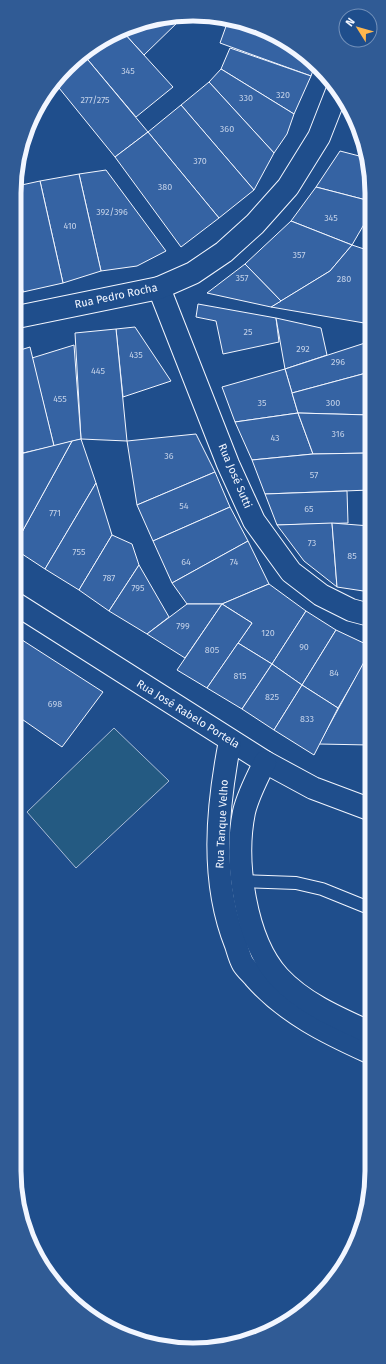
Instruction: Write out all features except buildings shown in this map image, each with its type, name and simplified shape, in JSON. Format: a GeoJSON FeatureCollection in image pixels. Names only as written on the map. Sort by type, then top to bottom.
{"type":"FeatureCollection","features":[{"type":"Feature","properties":{"kind":"street","name":"Rua Pedro Rocha"},"geometry":{"type":"LineString","coordinates":[[21,316],[159,288],[193,273],[224,252],[255,224],[288,187],[319,137],[335,96]]}},
{"type":"Feature","properties":{"kind":"street","name":"Rua José Sutti"},"geometry":{"type":"LineString","coordinates":[[159,288],[228,464],[254,521],[291,572],[321,595],[351,610],[365,614]]}},
{"type":"Feature","properties":{"kind":"street","name":"Rua José Rabelo Portela"},"geometry":{"type":"LineString","coordinates":[[21,607],[265,762],[313,788],[365,808]]}},
{"type":"Feature","properties":{"kind":"street","name":"Rua Tanque Velho"},"geometry":{"type":"LineString","coordinates":[[230,741],[224,770],[221,803],[219,881],[230,930],[244,965],[267,991],[296,1014],[328,1033],[365,1050]]}},
{"type":"Feature","properties":{"kind":"street","name":"Rua Tanque Velho"},"geometry":{"type":"LineString","coordinates":[[265,762],[244,812],[240,849],[243,881],[251,922],[261,952],[279,977],[305,999],[335,1016],[365,1030]]}},
{"type":"Feature","properties":{"kind":"lane"},"geometry":{"type":"LineString","coordinates":[[219,881],[296,883],[322,889],[365,906]]}},
{"type":"Feature","properties":{"kind":"shaded area"},"geometry":{"type":"Polygon","coordinates":[[[114,728],[169,781],[76,868],[27,812],[114,728]]]}}]}
